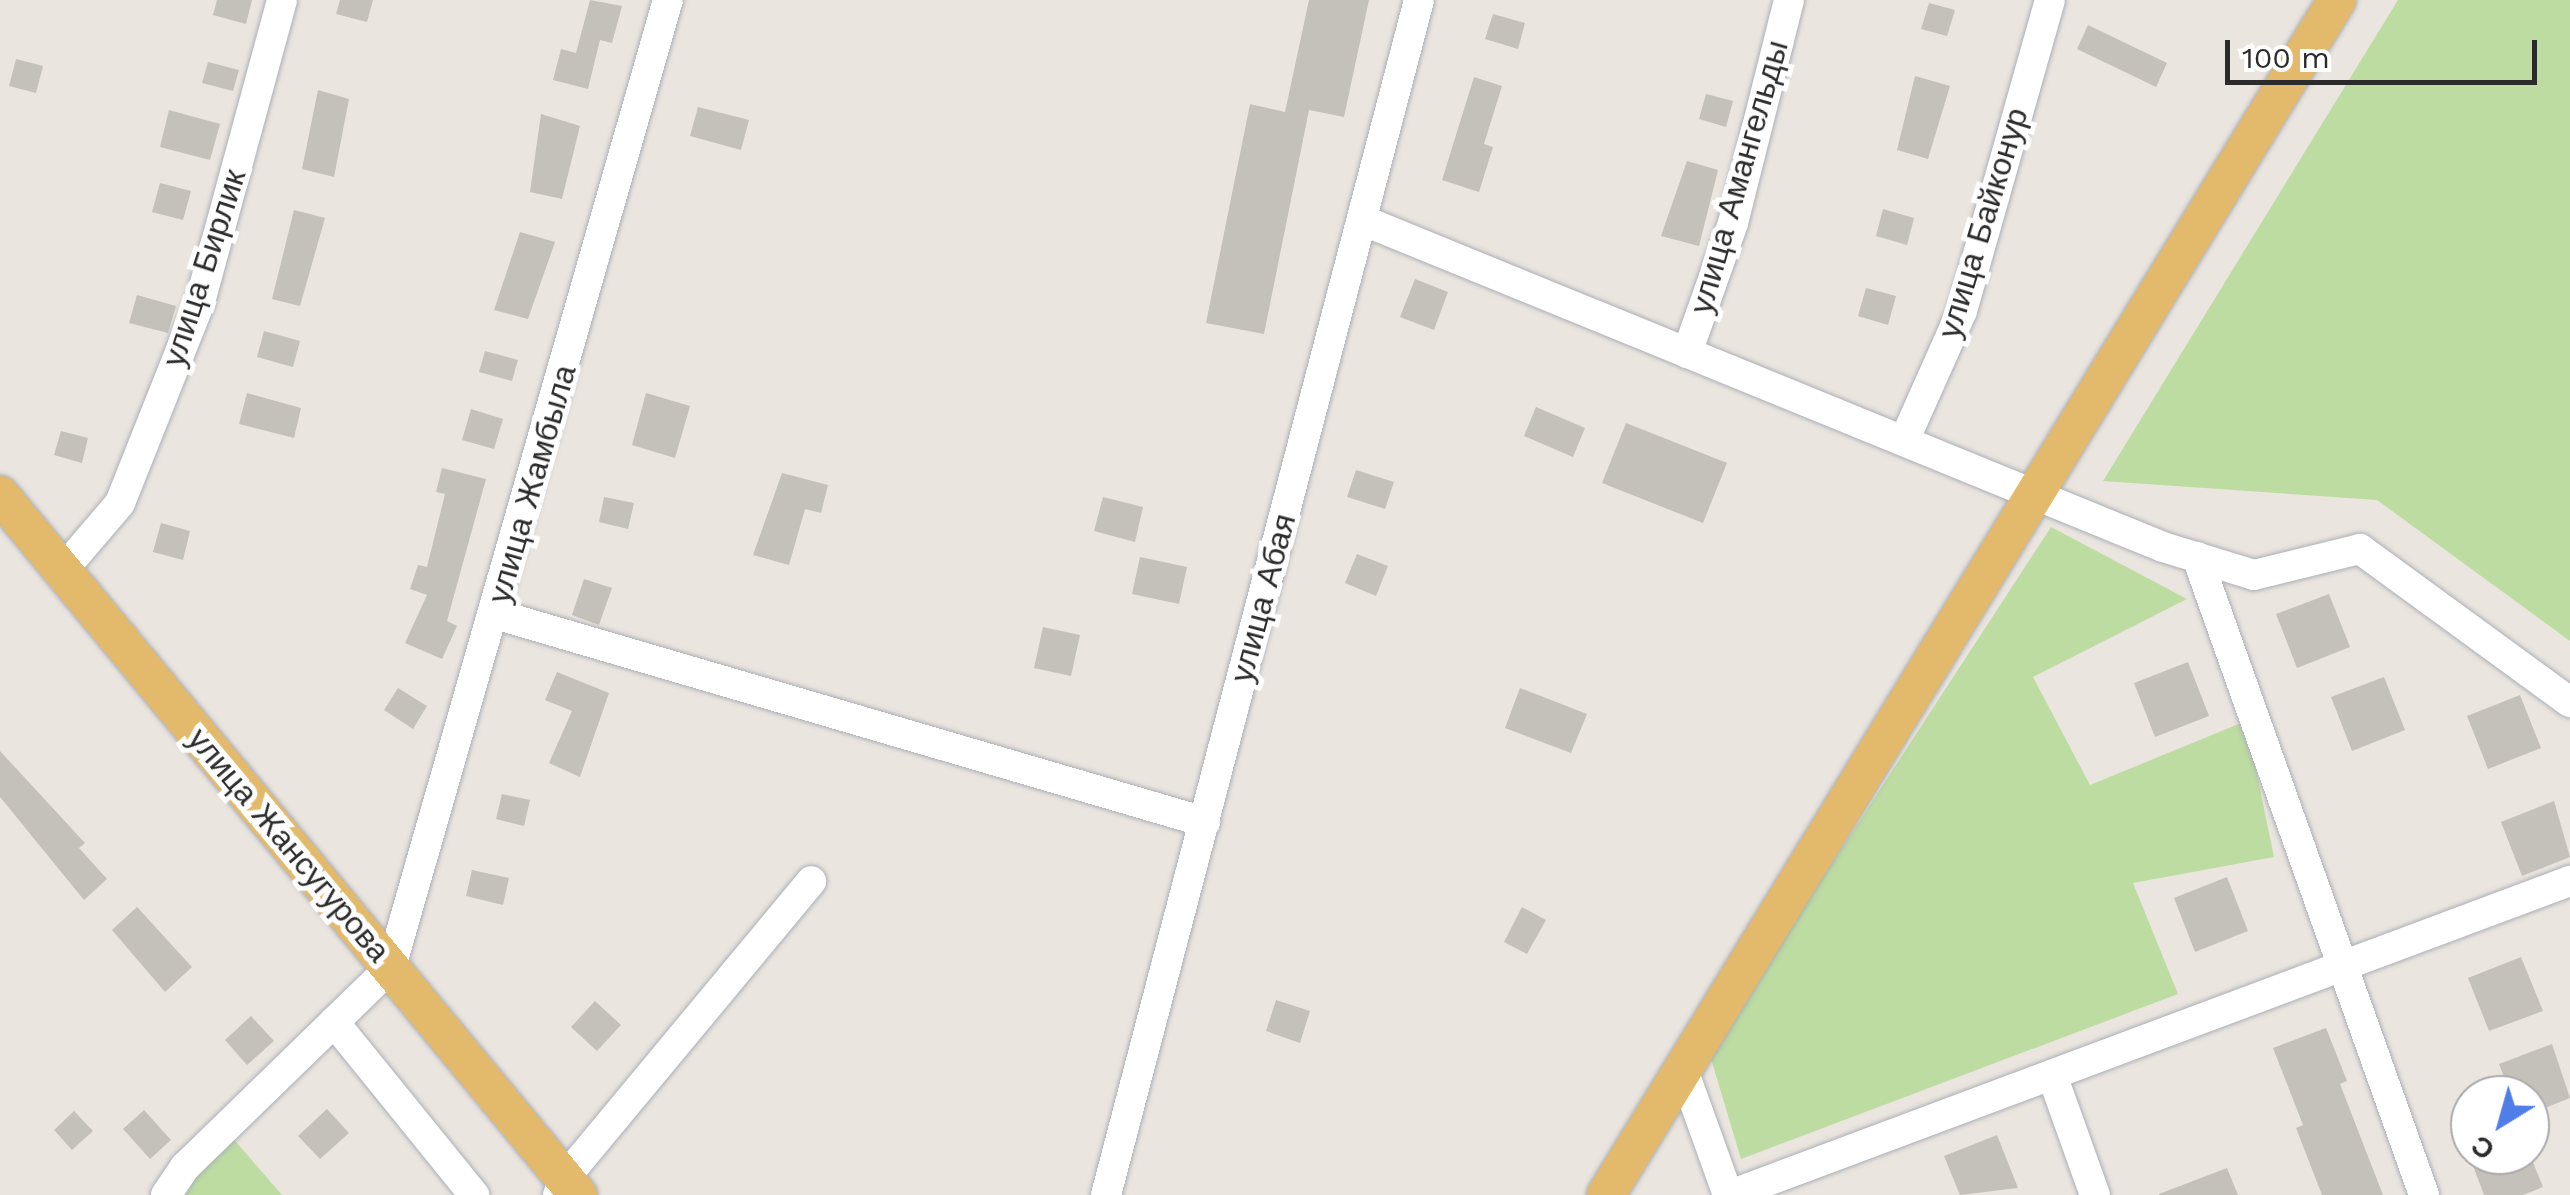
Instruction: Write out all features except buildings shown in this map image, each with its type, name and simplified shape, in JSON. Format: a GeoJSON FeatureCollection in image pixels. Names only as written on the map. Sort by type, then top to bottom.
{"type":"FeatureCollection","features":[{"type":"Feature","properties":{"kind":"main road"},"geometry":{"type":"LineString","coordinates":[[1606,1195],[2336,0]]}},
{"type":"Feature","properties":{"kind":"main road","name":"улица Жансугурова"},"geometry":{"type":"LineString","coordinates":[[0,496],[391,967],[567,1190]]}},
{"type":"Feature","properties":{"kind":"street","name":"улица Бирлик"},"geometry":{"type":"LineString","coordinates":[[62,571],[120,503],[200,302],[282,0]]}},
{"type":"Feature","properties":{"kind":"street","name":"улица Жамбыла"},"geometry":{"type":"LineString","coordinates":[[391,967],[668,0]]}},
{"type":"Feature","properties":{"kind":"street","name":"улица Абая"},"geometry":{"type":"LineString","coordinates":[[1106,1195],[1419,0]]}},
{"type":"Feature","properties":{"kind":"street","name":"улица Амангельды"},"geometry":{"type":"LineString","coordinates":[[1687,353],[1733,223],[1789,0]]}},
{"type":"Feature","properties":{"kind":"street","name":"улица Байконур"},"geometry":{"type":"LineString","coordinates":[[1904,441],[1962,311],[2050,0]]}},
{"type":"Feature","properties":{"kind":"street"},"geometry":{"type":"LineString","coordinates":[[1362,220],[2034,494],[2254,576],[2360,550],[2570,702]]}},
{"type":"Feature","properties":{"kind":"street"},"geometry":{"type":"LineString","coordinates":[[2197,557],[2424,1195]]}},
{"type":"Feature","properties":{"kind":"street"},"geometry":{"type":"LineString","coordinates":[[495,614],[1205,822]]}},
{"type":"Feature","properties":{"kind":"street"},"geometry":{"type":"LineString","coordinates":[[567,1190],[811,881]]}},
{"type":"Feature","properties":{"kind":"street"},"geometry":{"type":"LineString","coordinates":[[1683,1070],[1729,1195],[2570,882]]}},
{"type":"Feature","properties":{"kind":"street"},"geometry":{"type":"LineString","coordinates":[[166,1195],[185,1168],[391,967]]}},
{"type":"Feature","properties":{"kind":"street"},"geometry":{"type":"LineString","coordinates":[[334,1022],[474,1195]]}},
{"type":"Feature","properties":{"kind":"street"},"geometry":{"type":"LineString","coordinates":[[2052,1074],[2095,1195]]}},
{"type":"Feature","properties":{"kind":"green space"},"geometry":{"type":"Polygon","coordinates":[[[2398,0],[2570,0],[2570,641],[2377,500],[2103,481],[2398,0]]]}},
{"type":"Feature","properties":{"kind":"green space"},"geometry":{"type":"Polygon","coordinates":[[[2051,527],[2187,599],[2033,677],[2090,785],[2246,721],[2274,857],[2133,883],[2178,994],[1741,1159],[1709,1052],[2051,527]]]}},
{"type":"Feature","properties":{"kind":"green space"},"geometry":{"type":"Polygon","coordinates":[[[224,1128],[282,1195],[185,1195],[224,1128]]]}}]}
